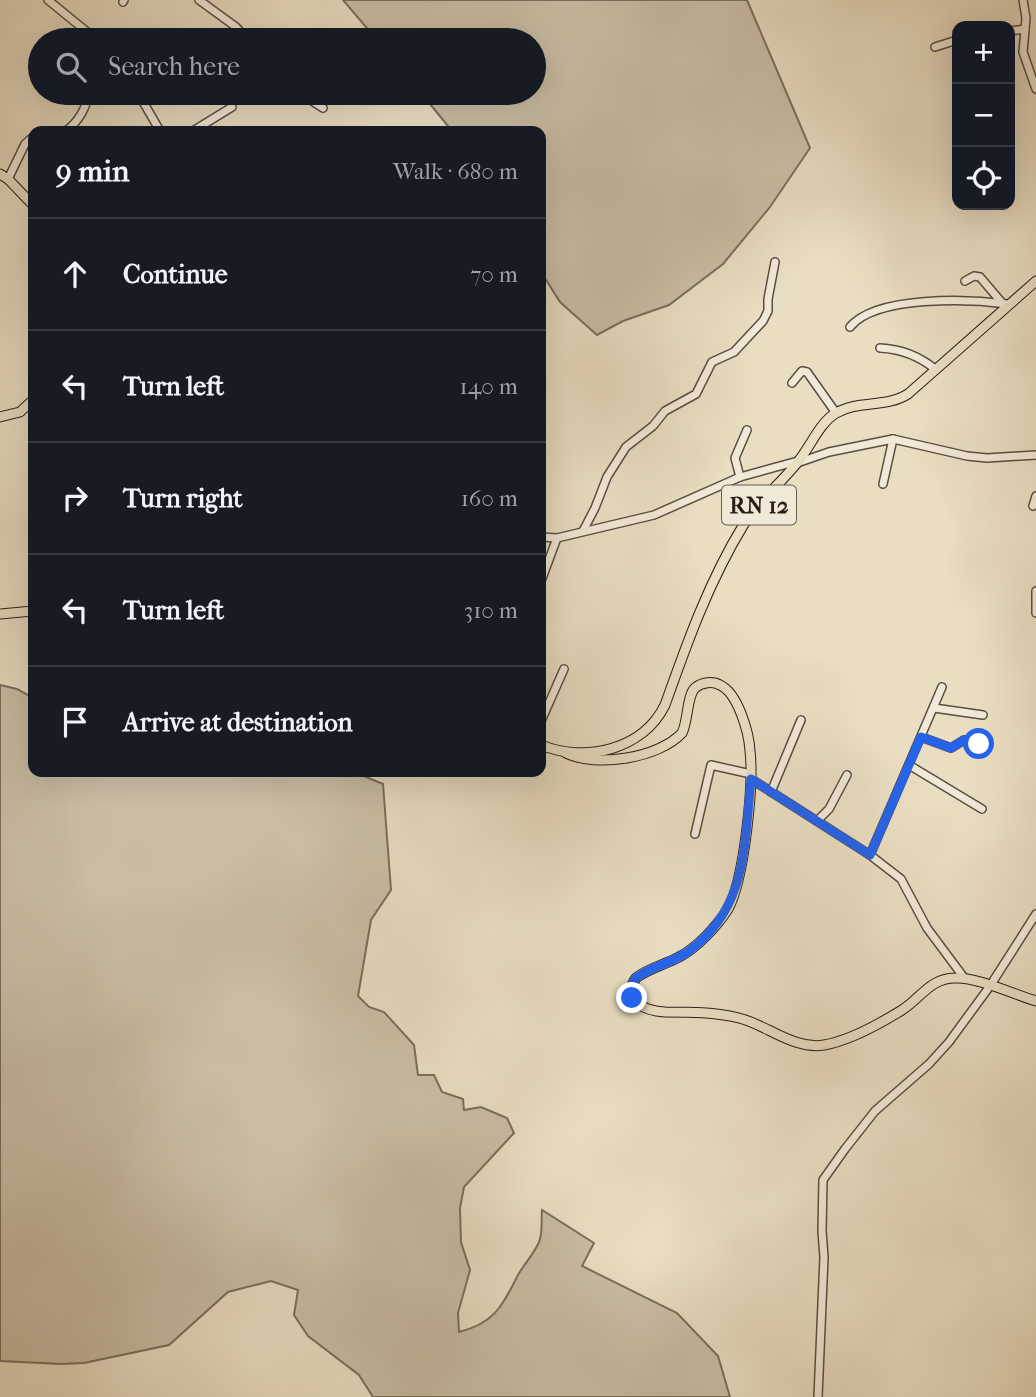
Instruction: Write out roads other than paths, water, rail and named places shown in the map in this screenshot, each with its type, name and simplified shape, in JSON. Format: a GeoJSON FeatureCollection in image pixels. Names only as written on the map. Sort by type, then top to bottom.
{"type":"FeatureCollection","features":[{"type":"Feature","properties":{"kind":"main road"},"geometry":{"type":"LineString","coordinates":[[4,176],[28,198]]}},
{"type":"Feature","properties":{"kind":"main road"},"geometry":{"type":"LineString","coordinates":[[836,413],[854,407],[898,400],[1005,304],[1036,281]]}},
{"type":"Feature","properties":{"kind":"main road"},"geometry":{"type":"LineString","coordinates":[[0,417],[20,412],[28,405]]}},
{"type":"Feature","properties":{"kind":"main road","name":"RN 12"},"geometry":{"type":"LineString","coordinates":[[546,747],[566,753],[593,752],[620,746],[637,737],[656,719],[665,705],[696,620],[734,543],[753,511],[798,462],[836,413]]}},
{"type":"Feature","properties":{"kind":"main road"},"geometry":{"type":"LineString","coordinates":[[0,614],[28,611]]}},
{"type":"Feature","properties":{"kind":"main road"},"geometry":{"type":"LineString","coordinates":[[566,753],[584,760],[606,761],[647,753],[662,747],[682,733],[693,690],[704,683],[721,685],[740,712],[750,748],[751,776],[743,856],[733,898],[726,911],[690,950],[636,978],[631,991],[637,1004],[658,1012],[721,1014],[741,1018],[792,1040],[823,1045],[841,1040],[905,1009],[924,990],[938,981],[965,979],[1036,1001]]}},
{"type":"Feature","properties":{"kind":"street"},"geometry":{"type":"LineString","coordinates":[[48,0],[82,28]]}},
{"type":"Feature","properties":{"kind":"street"},"geometry":{"type":"LineString","coordinates":[[199,0],[237,28]]}},
{"type":"Feature","properties":{"kind":"street"},"geometry":{"type":"LineString","coordinates":[[1023,0],[1026,18],[1023,52],[1036,89]]}},
{"type":"Feature","properties":{"kind":"street"},"geometry":{"type":"LineString","coordinates":[[1015,30],[1025,29]]}},
{"type":"Feature","properties":{"kind":"street"},"geometry":{"type":"LineString","coordinates":[[934,47],[952,42]]}},
{"type":"Feature","properties":{"kind":"street"},"geometry":{"type":"LineString","coordinates":[[70,126],[87,105]]}},
{"type":"Feature","properties":{"kind":"street"},"geometry":{"type":"LineString","coordinates":[[145,105],[157,126]]}},
{"type":"Feature","properties":{"kind":"street"},"geometry":{"type":"LineString","coordinates":[[318,105],[323,108]]}},
{"type":"Feature","properties":{"kind":"street"},"geometry":{"type":"LineString","coordinates":[[201,126],[232,107]]}},
{"type":"Feature","properties":{"kind":"street"},"geometry":{"type":"LineString","coordinates":[[4,176],[28,141]]}},
{"type":"Feature","properties":{"kind":"street"},"geometry":{"type":"LineString","coordinates":[[583,531],[607,477],[626,447],[666,411],[696,394],[712,362],[734,352],[763,321],[769,307],[775,262]]}},
{"type":"Feature","properties":{"kind":"street"},"geometry":{"type":"LineString","coordinates":[[965,281],[972,276],[978,276],[1005,304]]}},
{"type":"Feature","properties":{"kind":"street"},"geometry":{"type":"LineString","coordinates":[[850,327],[856,320],[876,310],[900,304],[1005,304]]}},
{"type":"Feature","properties":{"kind":"street"},"geometry":{"type":"LineString","coordinates":[[880,348],[909,353],[935,369]]}},
{"type":"Feature","properties":{"kind":"street"},"geometry":{"type":"LineString","coordinates":[[792,383],[802,371],[807,372],[836,413]]}},
{"type":"Feature","properties":{"kind":"street"},"geometry":{"type":"LineString","coordinates":[[740,477],[735,458],[747,430]]}},
{"type":"Feature","properties":{"kind":"street"},"geometry":{"type":"LineString","coordinates":[[883,484],[893,439]]}},
{"type":"Feature","properties":{"kind":"street"},"geometry":{"type":"LineString","coordinates":[[546,537],[557,538],[654,515],[740,477],[829,452],[893,439],[967,456],[987,458],[1036,455]]}},
{"type":"Feature","properties":{"kind":"street"},"geometry":{"type":"LineString","coordinates":[[1033,506],[1036,496]]}},
{"type":"Feature","properties":{"kind":"street"},"geometry":{"type":"LineString","coordinates":[[546,568],[557,538]]}},
{"type":"Feature","properties":{"kind":"street"},"geometry":{"type":"LineString","coordinates":[[1036,591],[1036,612]]}},
{"type":"Feature","properties":{"kind":"street"},"geometry":{"type":"LineString","coordinates":[[546,710],[564,669]]}},
{"type":"Feature","properties":{"kind":"street"},"geometry":{"type":"LineString","coordinates":[[870,855],[942,687]]}},
{"type":"Feature","properties":{"kind":"street"},"geometry":{"type":"LineString","coordinates":[[934,708],[983,715]]}},
{"type":"Feature","properties":{"kind":"street"},"geometry":{"type":"LineString","coordinates":[[771,792],[801,720]]}},
{"type":"Feature","properties":{"kind":"street"},"geometry":{"type":"LineString","coordinates":[[921,737],[951,748],[964,740],[979,744]]}},
{"type":"Feature","properties":{"kind":"street"},"geometry":{"type":"LineString","coordinates":[[695,834],[710,766],[713,764],[751,776],[771,792],[870,855],[904,883],[927,928],[965,979]]}},
{"type":"Feature","properties":{"kind":"street"},"geometry":{"type":"LineString","coordinates":[[909,765],[982,809]]}},
{"type":"Feature","properties":{"kind":"street"},"geometry":{"type":"LineString","coordinates":[[817,821],[829,809],[847,775]]}},
{"type":"Feature","properties":{"kind":"street"},"geometry":{"type":"LineString","coordinates":[[818,1397],[824,1257],[823,1180],[875,1111],[929,1064],[990,986],[1036,914]]}}]}
